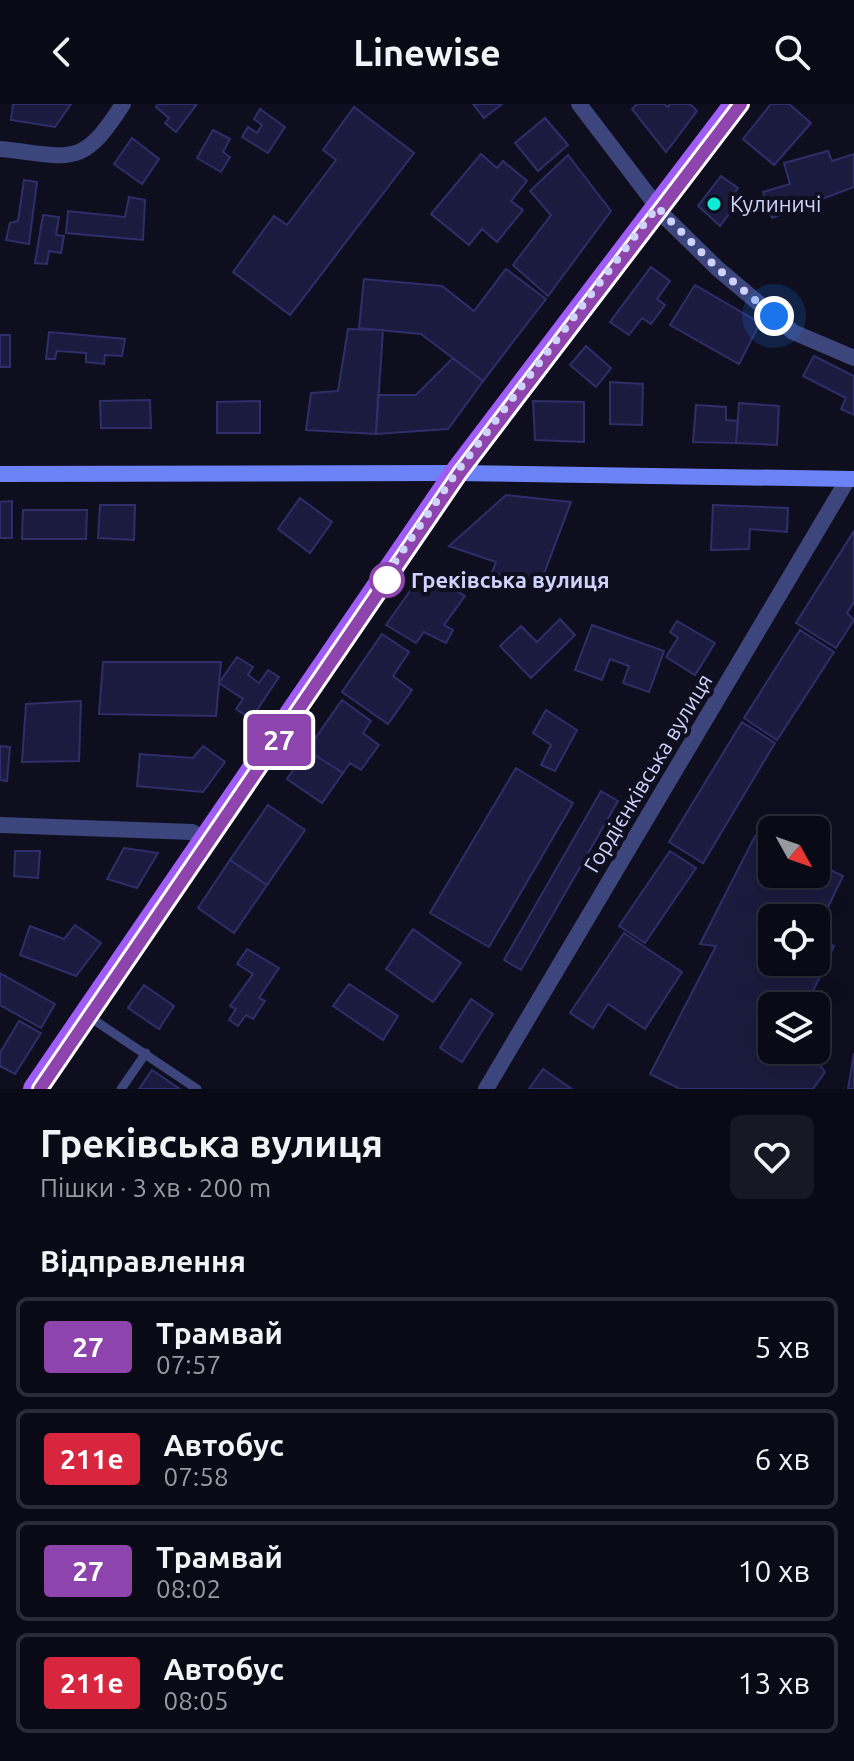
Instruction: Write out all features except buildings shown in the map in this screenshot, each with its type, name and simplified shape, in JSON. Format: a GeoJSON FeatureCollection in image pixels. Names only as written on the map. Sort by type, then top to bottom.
{"type":"FeatureCollection","features":[{"type":"Feature","properties":{"kind":"main road"},"geometry":{"type":"LineString","coordinates":[[35,1089],[456,473],[736,104]]}},
{"type":"Feature","properties":{"kind":"street"},"geometry":{"type":"LineString","coordinates":[[0,149],[72,156],[94,145],[123,104]]}},
{"type":"Feature","properties":{"kind":"street"},"geometry":{"type":"LineString","coordinates":[[579,104],[657,207],[718,269],[793,332],[854,358]]}},
{"type":"Feature","properties":{"kind":"street"},"geometry":{"type":"LineString","coordinates":[[0,474],[456,473],[851,479]]}},
{"type":"Feature","properties":{"kind":"street","name":"Гордієнківська вулиця"},"geometry":{"type":"LineString","coordinates":[[486,1089],[851,479]]}},
{"type":"Feature","properties":{"kind":"street"},"geometry":{"type":"LineString","coordinates":[[0,825],[192,832],[206,840]]}},
{"type":"Feature","properties":{"kind":"lane"},"geometry":{"type":"LineString","coordinates":[[85,1014],[197,1089]]}},
{"type":"Feature","properties":{"kind":"lane"},"geometry":{"type":"LineString","coordinates":[[121,1089],[146,1053]]}},
{"type":"Feature","properties":{"kind":"tram line"},"geometry":{"type":"LineString","coordinates":[[40,1089],[460,473],[741,104]]}},
{"type":"Feature","properties":{"kind":"tram line","name":"27"},"geometry":{"type":"LineString","coordinates":[[40,1089],[460,473],[741,104]]}},
{"type":"Feature","properties":{"kind":"place","name":"Кулиничі"},"geometry":{"type":"Point","coordinates":[714,204]}},
{"type":"Feature","properties":{"kind":"place","name":"Греківська вулиця"},"geometry":{"type":"Point","coordinates":[387,580]}},
{"type":"Feature","properties":{"kind":"route"},"geometry":{"type":"LineString","coordinates":[[387,580],[382,581],[456,473],[657,207],[718,269],[774,316]]}}]}
